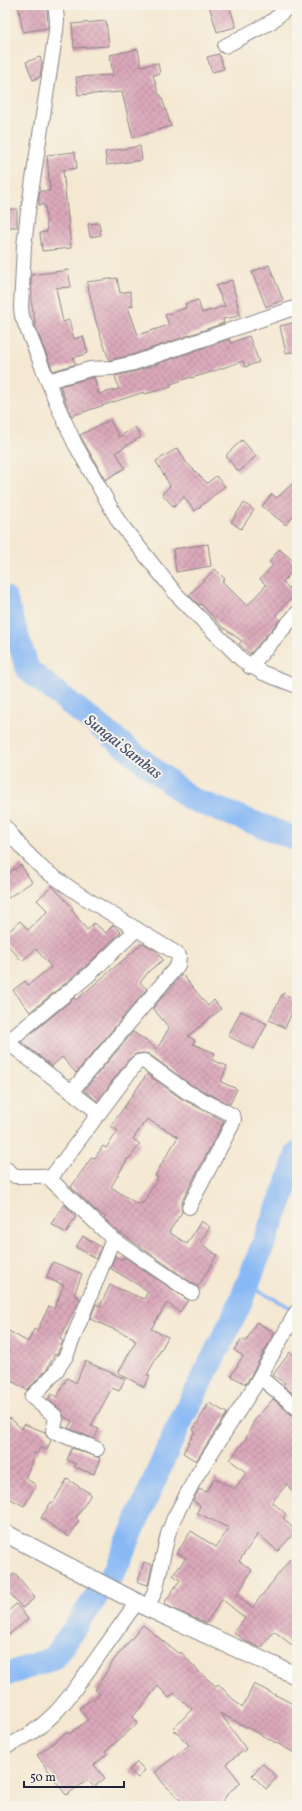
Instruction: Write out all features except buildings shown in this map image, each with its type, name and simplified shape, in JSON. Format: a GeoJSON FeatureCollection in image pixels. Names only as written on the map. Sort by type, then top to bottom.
{"type":"FeatureCollection","features":[{"type":"Feature","properties":{"kind":"street"},"geometry":{"type":"LineString","coordinates":[[55,5],[57,19],[56,31],[24,246],[21,308],[48,381],[75,444],[119,522],[177,595],[242,660],[250,667],[297,686]]}},
{"type":"Feature","properties":{"kind":"street"},"geometry":{"type":"LineString","coordinates":[[225,46],[271,22],[291,5]]}},
{"type":"Feature","properties":{"kind":"street"},"geometry":{"type":"LineString","coordinates":[[48,381],[90,369],[112,368],[134,363],[297,307]]}},
{"type":"Feature","properties":{"kind":"street"},"geometry":{"type":"LineString","coordinates":[[250,667],[297,613]]}},
{"type":"Feature","properties":{"kind":"street"},"geometry":{"type":"LineString","coordinates":[[5,827],[22,848],[44,870],[82,896],[176,953],[180,960],[178,965],[72,1092]]}},
{"type":"Feature","properties":{"kind":"street"},"geometry":{"type":"LineString","coordinates":[[99,1113],[6,1043],[90,974],[137,929]]}},
{"type":"Feature","properties":{"kind":"street"},"geometry":{"type":"LineString","coordinates":[[50,1179],[135,1065],[141,1061],[144,1061],[187,1092],[232,1115],[234,1119],[190,1207]]}},
{"type":"Feature","properties":{"kind":"street"},"geometry":{"type":"LineString","coordinates":[[5,1168],[15,1176],[42,1176],[50,1179],[113,1239],[192,1293]]}},
{"type":"Feature","properties":{"kind":"street"},"geometry":{"type":"LineString","coordinates":[[97,1449],[53,1431],[56,1419],[55,1416],[32,1397],[66,1356],[113,1239]]}},
{"type":"Feature","properties":{"kind":"street"},"geometry":{"type":"LineString","coordinates":[[5,1747],[22,1740],[50,1719],[77,1688],[138,1603],[156,1588],[168,1534],[174,1518],[197,1475],[260,1377],[295,1316]]}},
{"type":"Feature","properties":{"kind":"street"},"geometry":{"type":"LineString","coordinates":[[260,1377],[297,1408]]}},
{"type":"Feature","properties":{"kind":"street"},"geometry":{"type":"LineString","coordinates":[[8,1535],[138,1603],[297,1676]]}},
{"type":"Feature","properties":{"kind":"waterway","name":"Sungai Sambas"},"geometry":{"type":"LineString","coordinates":[[5,598],[28,670],[191,799],[297,839]]}},
{"type":"Feature","properties":{"kind":"waterway"},"geometry":{"type":"LineString","coordinates":[[5,1675],[54,1658],[116,1568],[175,1433],[238,1308],[289,1179],[297,1154]]}},
{"type":"Feature","properties":{"kind":"waterway"},"geometry":{"type":"LineString","coordinates":[[247,1285],[295,1310]]}}]}
